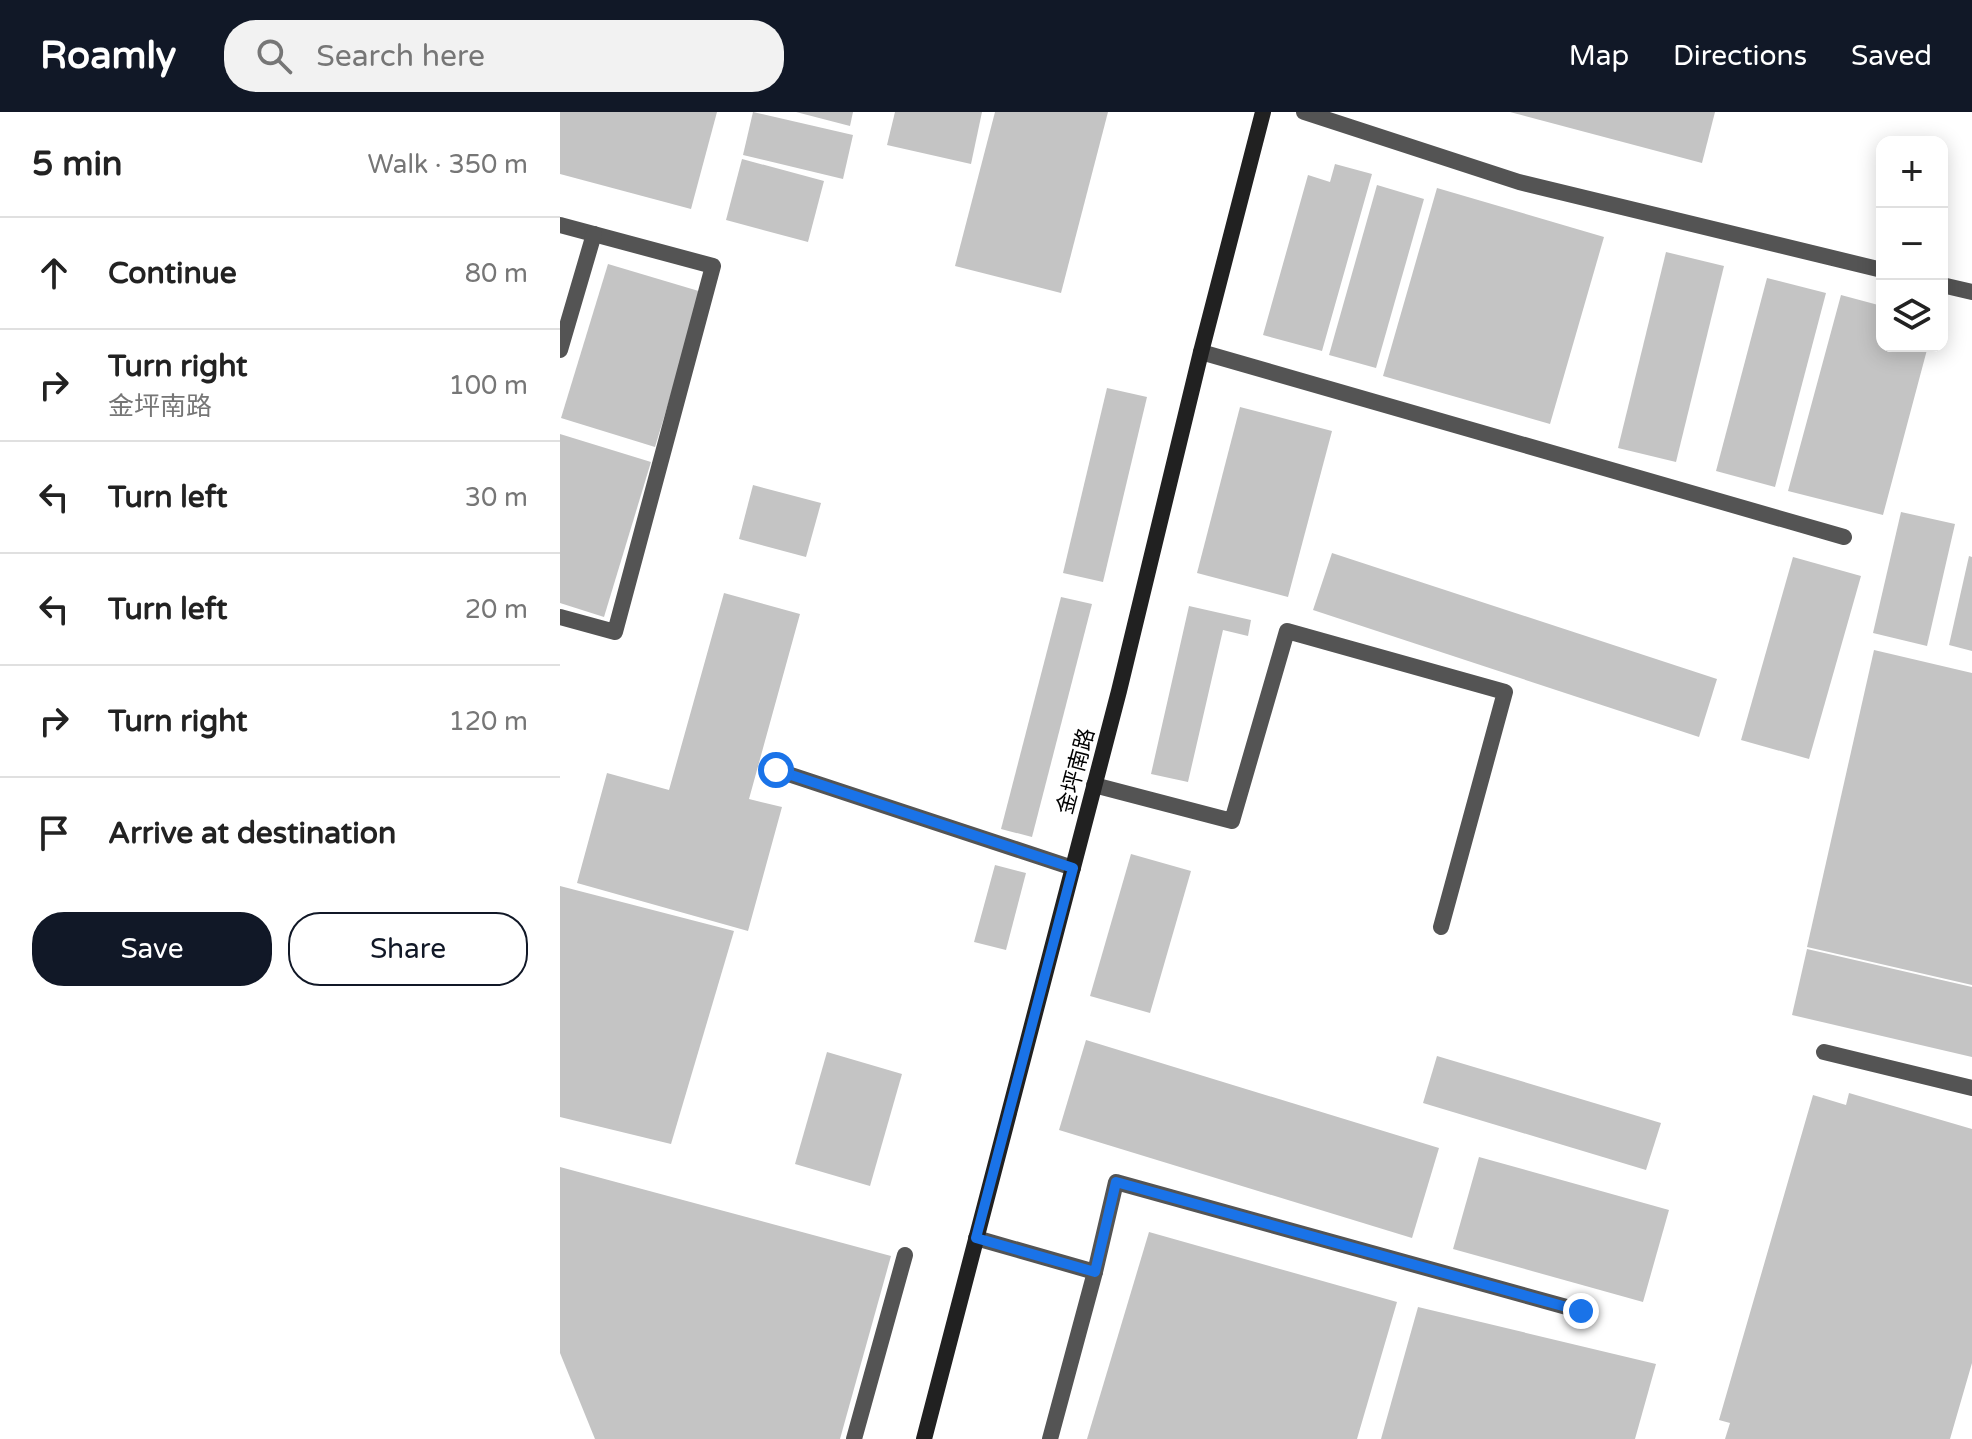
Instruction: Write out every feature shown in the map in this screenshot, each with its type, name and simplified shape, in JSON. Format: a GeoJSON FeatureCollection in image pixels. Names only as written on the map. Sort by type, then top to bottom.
{"type":"FeatureCollection","features":[{"type":"Feature","properties":{"kind":"street","name":"金坪南路"},"geometry":{"type":"LineString","coordinates":[[924,1439],[1119,691],[1263,112]]}},
{"type":"Feature","properties":{"kind":"street"},"geometry":{"type":"LineString","coordinates":[[1304,112],[1519,182],[1876,269]]}},
{"type":"Feature","properties":{"kind":"street"},"geometry":{"type":"LineString","coordinates":[[560,225],[713,266],[615,632],[560,617]]}},
{"type":"Feature","properties":{"kind":"street"},"geometry":{"type":"LineString","coordinates":[[560,350],[594,234]]}},
{"type":"Feature","properties":{"kind":"street"},"geometry":{"type":"LineString","coordinates":[[1948,286],[1972,292]]}},
{"type":"Feature","properties":{"kind":"street"},"geometry":{"type":"LineString","coordinates":[[1201,352],[1844,537]]}},
{"type":"Feature","properties":{"kind":"street"},"geometry":{"type":"LineString","coordinates":[[1094,785],[1232,821],[1287,631],[1505,692],[1441,927]]}},
{"type":"Feature","properties":{"kind":"street"},"geometry":{"type":"LineString","coordinates":[[776,770],[1073,868]]}},
{"type":"Feature","properties":{"kind":"street"},"geometry":{"type":"LineString","coordinates":[[1824,1052],[1972,1088]]}},
{"type":"Feature","properties":{"kind":"street"},"geometry":{"type":"LineString","coordinates":[[1050,1439],[1116,1182],[1581,1311]]}},
{"type":"Feature","properties":{"kind":"street"},"geometry":{"type":"LineString","coordinates":[[976,1238],[1095,1272]]}},
{"type":"Feature","properties":{"kind":"street"},"geometry":{"type":"LineString","coordinates":[[854,1439],[905,1255]]}},
{"type":"Feature","properties":{"kind":"building"},"geometry":{"type":"Polygon","coordinates":[[[560,112],[717,112],[691,209],[560,174],[560,112]]]}},
{"type":"Feature","properties":{"kind":"building"},"geometry":{"type":"Polygon","coordinates":[[[753,112],[853,135],[843,179],[743,155],[753,112]]]}},
{"type":"Feature","properties":{"kind":"building"},"geometry":{"type":"Polygon","coordinates":[[[796,112],[853,112],[850,126],[796,112]]]}},
{"type":"Feature","properties":{"kind":"building"},"geometry":{"type":"Polygon","coordinates":[[[895,112],[982,112],[971,164],[887,145],[895,112]]]}},
{"type":"Feature","properties":{"kind":"building"},"geometry":{"type":"Polygon","coordinates":[[[995,112],[1108,112],[1061,293],[955,266],[995,112]]]}},
{"type":"Feature","properties":{"kind":"building"},"geometry":{"type":"Polygon","coordinates":[[[1510,112],[1715,112],[1702,163],[1510,112]]]}},
{"type":"Feature","properties":{"kind":"building"},"geometry":{"type":"Polygon","coordinates":[[[742,159],[824,181],[808,242],[726,220],[742,159]]]}},
{"type":"Feature","properties":{"kind":"building"},"geometry":{"type":"Polygon","coordinates":[[[1335,164],[1372,174],[1322,351],[1263,335],[1308,175],[1330,182],[1335,164]]]}},
{"type":"Feature","properties":{"kind":"building"},"geometry":{"type":"Polygon","coordinates":[[[1377,185],[1424,199],[1376,368],[1329,355],[1377,185]]]}},
{"type":"Feature","properties":{"kind":"building"},"geometry":{"type":"Polygon","coordinates":[[[1437,188],[1604,237],[1550,424],[1383,376],[1437,188]]]}},
{"type":"Feature","properties":{"kind":"building"},"geometry":{"type":"Polygon","coordinates":[[[1666,252],[1724,266],[1676,462],[1618,448],[1666,252]]]}},
{"type":"Feature","properties":{"kind":"building"},"geometry":{"type":"Polygon","coordinates":[[[608,264],[702,292],[655,447],[561,418],[608,264]]]}},
{"type":"Feature","properties":{"kind":"building"},"geometry":{"type":"Polygon","coordinates":[[[1767,278],[1826,293],[1775,487],[1716,471],[1767,278]]]}},
{"type":"Feature","properties":{"kind":"building"},"geometry":{"type":"Polygon","coordinates":[[[1841,295],[1876,304],[1876,352],[1926,352],[1883,515],[1788,491],[1841,295]]]}},
{"type":"Feature","properties":{"kind":"building"},"geometry":{"type":"Polygon","coordinates":[[[1107,388],[1147,397],[1103,582],[1063,573],[1107,388]]]}},
{"type":"Feature","properties":{"kind":"building"},"geometry":{"type":"Polygon","coordinates":[[[1240,407],[1332,431],[1288,597],[1197,573],[1240,407]]]}},
{"type":"Feature","properties":{"kind":"building"},"geometry":{"type":"Polygon","coordinates":[[[560,434],[651,462],[604,617],[560,603],[560,434]]]}},
{"type":"Feature","properties":{"kind":"building"},"geometry":{"type":"Polygon","coordinates":[[[753,485],[821,503],[806,557],[739,539],[753,485]]]}},
{"type":"Feature","properties":{"kind":"building"},"geometry":{"type":"Polygon","coordinates":[[[1901,512],[1955,524],[1927,646],[1873,633],[1901,512]]]}},
{"type":"Feature","properties":{"kind":"building"},"geometry":{"type":"Polygon","coordinates":[[[1332,553],[1717,679],[1699,737],[1313,610],[1332,553]]]}},
{"type":"Feature","properties":{"kind":"building"},"geometry":{"type":"Polygon","coordinates":[[[1969,556],[1972,557],[1972,651],[1949,645],[1969,556]]]}},
{"type":"Feature","properties":{"kind":"building"},"geometry":{"type":"Polygon","coordinates":[[[1793,557],[1861,576],[1809,759],[1741,740],[1793,557]]]}},
{"type":"Feature","properties":{"kind":"building"},"geometry":{"type":"Polygon","coordinates":[[[724,593],[800,614],[749,799],[782,807],[748,931],[577,883],[607,773],[669,790],[724,593]]]}},
{"type":"Feature","properties":{"kind":"building"},"geometry":{"type":"Polygon","coordinates":[[[1061,597],[1092,604],[1032,837],[1001,829],[1061,597]]]}},
{"type":"Feature","properties":{"kind":"building"},"geometry":{"type":"Polygon","coordinates":[[[1189,606],[1251,620],[1248,636],[1223,630],[1188,782],[1151,774],[1189,606]]]}},
{"type":"Feature","properties":{"kind":"building"},"geometry":{"type":"Polygon","coordinates":[[[1874,650],[1972,673],[1972,985],[1807,947],[1874,650]]]}},
{"type":"Feature","properties":{"kind":"building"},"geometry":{"type":"Polygon","coordinates":[[[1131,854],[1191,871],[1150,1013],[1090,996],[1131,854]]]}},
{"type":"Feature","properties":{"kind":"building"},"geometry":{"type":"Polygon","coordinates":[[[995,865],[1026,873],[1006,950],[974,942],[995,865]]]}},
{"type":"Feature","properties":{"kind":"building"},"geometry":{"type":"Polygon","coordinates":[[[560,886],[734,931],[671,1144],[560,1117],[560,886]]]}},
{"type":"Feature","properties":{"kind":"building"},"geometry":{"type":"Polygon","coordinates":[[[1807,949],[1972,987],[1972,1057],[1792,1015],[1807,949]]]}},
{"type":"Feature","properties":{"kind":"building"},"geometry":{"type":"Polygon","coordinates":[[[1086,1040],[1439,1148],[1412,1238],[1059,1130],[1086,1040]]]}},
{"type":"Feature","properties":{"kind":"building"},"geometry":{"type":"Polygon","coordinates":[[[827,1052],[902,1074],[870,1186],[795,1164],[827,1052]]]}},
{"type":"Feature","properties":{"kind":"building"},"geometry":{"type":"Polygon","coordinates":[[[1437,1056],[1661,1123],[1646,1170],[1423,1103],[1437,1056]]]}},
{"type":"Feature","properties":{"kind":"building"},"geometry":{"type":"Polygon","coordinates":[[[1849,1093],[1972,1129],[1972,1363],[1950,1439],[1725,1439],[1730,1423],[1719,1420],[1813,1095],[1846,1105],[1849,1093]]]}},
{"type":"Feature","properties":{"kind":"building"},"geometry":{"type":"Polygon","coordinates":[[[1479,1157],[1669,1210],[1643,1302],[1453,1249],[1479,1157]]]}},
{"type":"Feature","properties":{"kind":"building"},"geometry":{"type":"Polygon","coordinates":[[[560,1167],[891,1256],[840,1439],[595,1439],[560,1353],[560,1167]]]}},
{"type":"Feature","properties":{"kind":"building"},"geometry":{"type":"Polygon","coordinates":[[[1149,1232],[1397,1302],[1357,1439],[1087,1439],[1149,1232]]]}},
{"type":"Feature","properties":{"kind":"building"},"geometry":{"type":"Polygon","coordinates":[[[1418,1307],[1656,1364],[1635,1439],[1381,1439],[1418,1307]]]}},
{"type":"Feature","properties":{"kind":"route"},"geometry":{"type":"LineString","coordinates":[[776,770],[1073,868],[976,1238],[1095,1272],[1116,1182],[1581,1311]]}}]}
